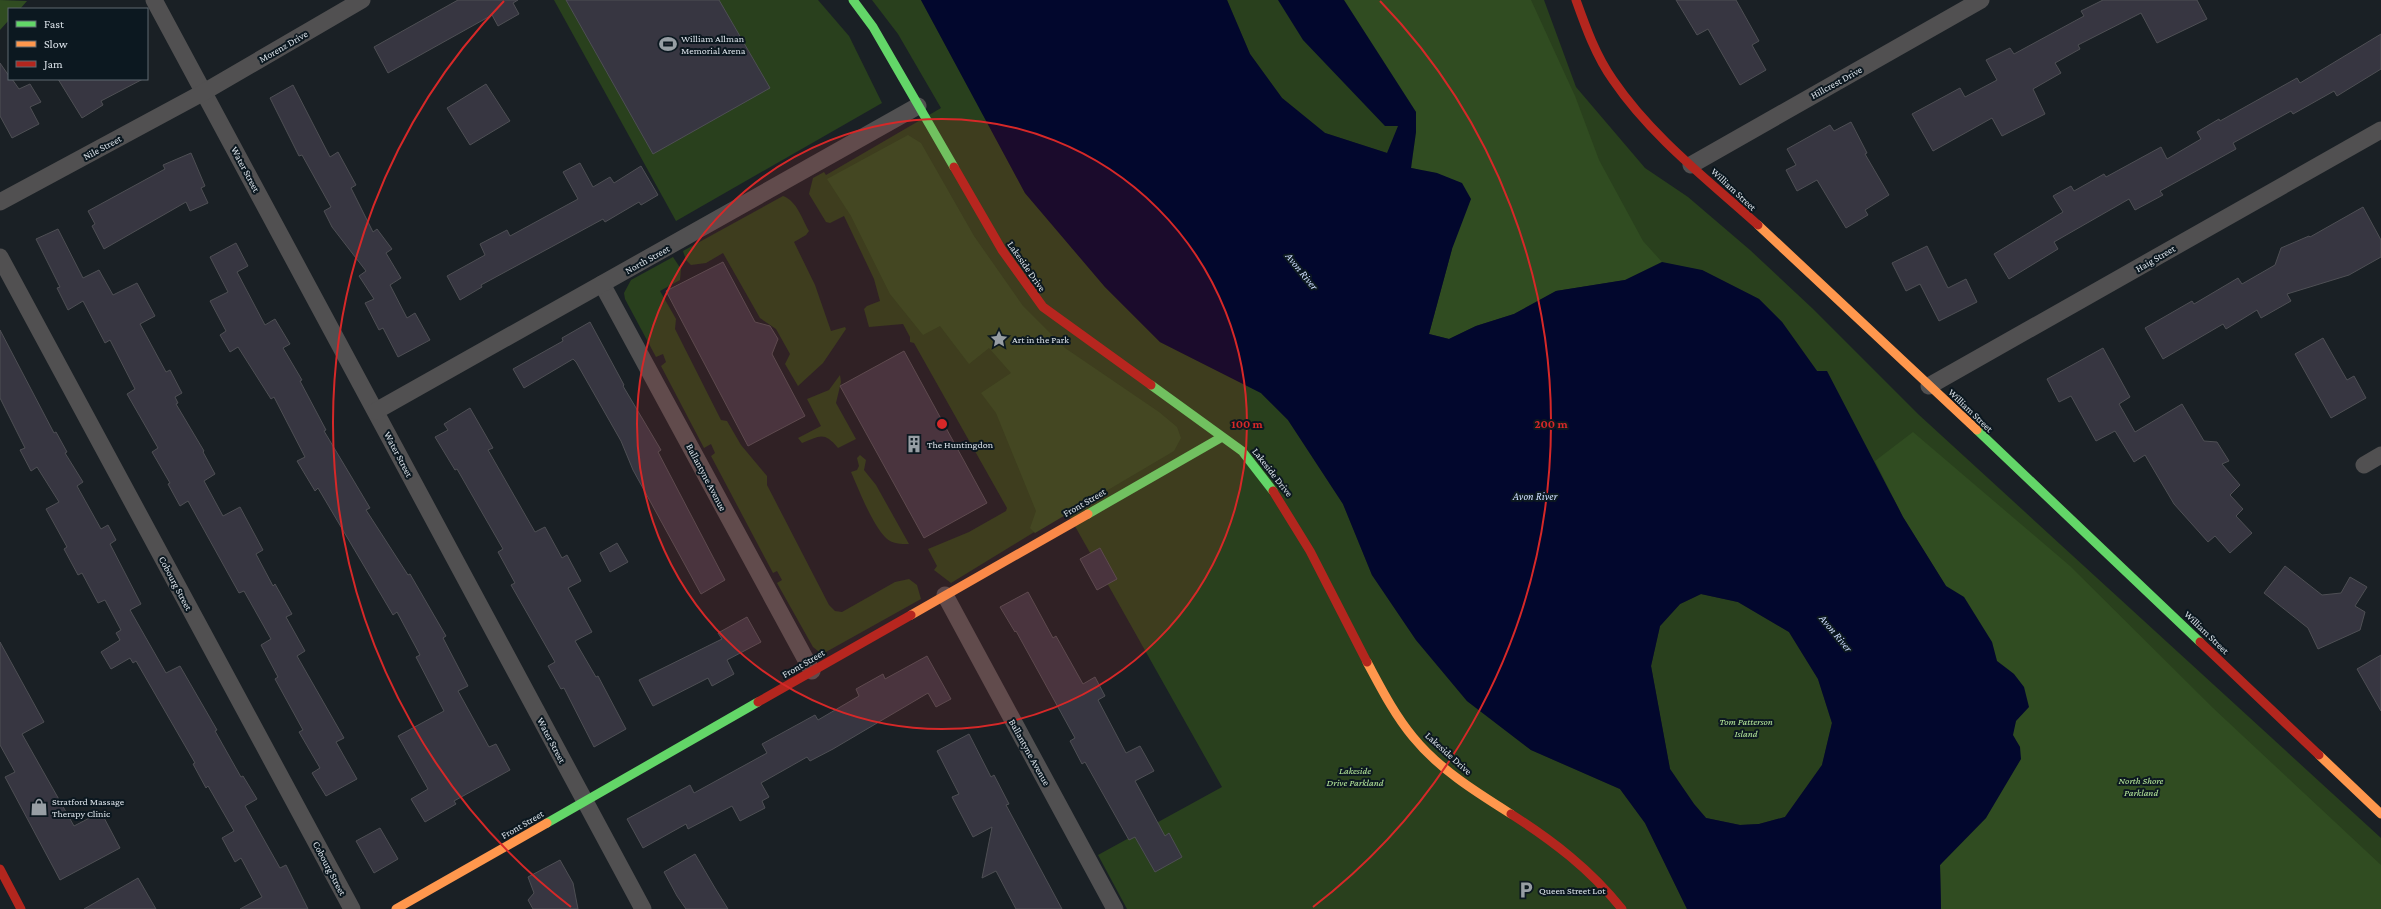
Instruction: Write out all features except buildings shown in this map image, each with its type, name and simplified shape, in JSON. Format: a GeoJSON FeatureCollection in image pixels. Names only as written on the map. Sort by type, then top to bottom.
{"type":"FeatureCollection","features":[{"type":"Feature","properties":{"kind":"street","name":"Water Street"},"geometry":{"type":"LineString","coordinates":[[154,0],[643,909]]}},
{"type":"Feature","properties":{"kind":"street","name":"Morenz Drive"},"geometry":{"type":"LineString","coordinates":[[204,92],[362,0]]}},
{"type":"Feature","properties":{"kind":"street","name":"Lakeside Drive"},"geometry":{"type":"LineString","coordinates":[[853,0],[873,27],[1002,250],[1043,306],[1222,437],[1242,452],[1255,465],[1287,507],[1386,697],[1422,746],[1472,789],[1512,812],[1581,865],[1614,898],[1622,909]]}},
{"type":"Feature","properties":{"kind":"street","name":"William Street"},"geometry":{"type":"LineString","coordinates":[[1576,0],[1588,34],[1612,79],[1632,106],[1691,165],[2378,807]]}},
{"type":"Feature","properties":{"kind":"street","name":"Hillcrest Drive"},"geometry":{"type":"LineString","coordinates":[[1691,165],[1981,0]]}},
{"type":"Feature","properties":{"kind":"street","name":"Nile Street"},"geometry":{"type":"LineString","coordinates":[[0,202],[204,92]]}},
{"type":"Feature","properties":{"kind":"street","name":"North Street"},"geometry":{"type":"LineString","coordinates":[[376,411],[918,106]]}},
{"type":"Feature","properties":{"kind":"street","name":"Haig Street"},"geometry":{"type":"LineString","coordinates":[[1929,386],[2381,130]]}},
{"type":"Feature","properties":{"kind":"street","name":"Cobourg Street"},"geometry":{"type":"LineString","coordinates":[[0,257],[352,909]]}},
{"type":"Feature","properties":{"kind":"street","name":"Ballantyne Avenue"},"geometry":{"type":"LineString","coordinates":[[602,284],[812,671]]}},
{"type":"Feature","properties":{"kind":"street","name":"Front Street"},"geometry":{"type":"LineString","coordinates":[[396,909],[1222,437]]}},
{"type":"Feature","properties":{"kind":"street"},"geometry":{"type":"LineString","coordinates":[[2364,465],[2381,455]]}},
{"type":"Feature","properties":{"kind":"street","name":"Ballantyne Avenue"},"geometry":{"type":"LineString","coordinates":[[945,595],[1115,909]]}},
{"type":"Feature","properties":{"kind":"street"},"geometry":{"type":"LineString","coordinates":[[0,869],[21,909]]}},
{"type":"Feature","properties":{"kind":"green space"},"geometry":{"type":"Polygon","coordinates":[[[0,0],[27,1],[21,8],[8,8],[8,21],[0,30],[0,0]]]}},
{"type":"Feature","properties":{"kind":"green space"},"geometry":{"type":"Polygon","coordinates":[[[554,0],[818,0],[849,36],[882,103],[676,221],[554,0]]]}},
{"type":"Feature","properties":{"kind":"green space","name":"Lakeside Drive Parkland"},"geometry":{"type":"Polygon","coordinates":[[[872,0],[921,0],[1025,193],[1105,287],[1160,342],[1261,393],[1288,420],[1343,504],[1372,575],[1416,640],[1467,701],[1531,750],[1620,789],[1645,823],[1687,909],[1127,909],[1098,855],[1222,787],[1067,512],[951,583],[934,570],[937,566],[928,549],[969,532],[1006,511],[1007,508],[914,343],[910,342],[910,337],[903,324],[869,327],[864,309],[867,306],[880,301],[874,279],[844,216],[830,223],[826,222],[809,194],[813,178],[824,172],[826,175],[941,108],[898,34],[872,0]]]}},
{"type":"Feature","properties":{"kind":"green space","name":"North Shore Parkland"},"geometry":{"type":"Polygon","coordinates":[[[1227,0],[1544,0],[1576,87],[1645,168],[1688,197],[1750,250],[1812,308],[1918,414],[2381,838],[2381,909],[1941,909],[1946,586],[1817,371],[1782,322],[1759,299],[1702,270],[1625,280],[1387,153],[1325,133],[1282,98],[1250,54],[1227,0]]]}},
{"type":"Feature","properties":{"kind":"green space"},"geometry":{"type":"Polygon","coordinates":[[[1344,0],[1531,0],[1575,96],[1599,160],[1643,241],[1662,262],[1625,280],[1556,291],[1514,314],[1476,326],[1449,339],[1429,334],[1452,249],[1437,173],[1411,168],[1416,132],[1416,112],[1344,0]]]}},
{"type":"Feature","properties":{"kind":"green space"},"geometry":{"type":"Polygon","coordinates":[[[908,135],[921,143],[974,236],[1023,306],[1065,348],[1159,412],[1177,427],[1181,438],[1174,451],[1035,533],[1030,528],[1036,511],[996,413],[981,393],[1011,373],[989,348],[969,364],[940,326],[923,335],[890,294],[851,216],[827,179],[908,135]]]}},
{"type":"Feature","properties":{"kind":"green space"},"geometry":{"type":"Polygon","coordinates":[[[783,196],[788,198],[796,206],[809,231],[806,235],[794,242],[815,285],[831,331],[845,327],[846,329],[823,363],[798,386],[785,364],[790,354],[776,329],[760,318],[723,253],[706,263],[691,265],[686,260],[683,251],[783,196]]]}},
{"type":"Feature","properties":{"kind":"green space"},"geometry":{"type":"Polygon","coordinates":[[[673,257],[681,269],[680,280],[660,291],[676,319],[675,329],[721,420],[727,421],[741,445],[767,476],[767,485],[829,605],[835,611],[842,612],[895,582],[909,579],[917,585],[921,599],[826,652],[818,651],[813,647],[777,583],[782,580],[777,571],[773,573],[711,456],[715,453],[711,444],[704,448],[661,366],[666,362],[663,354],[656,357],[625,299],[624,293],[631,280],[673,257]]]}},
{"type":"Feature","properties":{"kind":"green space"},"geometry":{"type":"Polygon","coordinates":[[[840,375],[841,382],[836,403],[856,439],[838,448],[829,439],[822,436],[802,443],[798,438],[821,426],[807,399],[829,390],[840,375]]]}},
{"type":"Feature","properties":{"kind":"green space"},"geometry":{"type":"Polygon","coordinates":[[[1913,432],[2070,566],[2213,708],[2381,865],[2381,909],[1941,909],[1940,865],[1986,818],[2020,747],[2012,735],[2016,721],[2014,674],[1997,661],[1992,642],[1964,597],[1946,586],[1903,517],[1875,461],[1913,432]]]}},
{"type":"Feature","properties":{"kind":"green space"},"geometry":{"type":"Polygon","coordinates":[[[860,455],[866,460],[864,470],[876,485],[909,544],[897,543],[888,540],[871,516],[851,472],[857,470],[859,466],[857,458],[860,455]]]}},
{"type":"Feature","properties":{"kind":"green space","name":"Tom Patterson Island"},"geometry":{"type":"Polygon","coordinates":[[[1701,594],[1738,602],[1789,632],[1818,679],[1832,723],[1822,765],[1785,817],[1759,824],[1740,825],[1706,818],[1694,804],[1670,769],[1651,666],[1660,626],[1680,604],[1701,594]]]}},
{"type":"Feature","properties":{"kind":"water","name":"Avon River"},"geometry":{"type":"Polygon","coordinates":[[[921,0],[1227,0],[1250,54],[1282,98],[1325,133],[1387,153],[1398,126],[1385,126],[1303,40],[1278,0],[1344,0],[1416,112],[1416,132],[1411,168],[1437,173],[1462,183],[1471,199],[1452,249],[1429,334],[1449,339],[1476,326],[1514,314],[1556,291],[1625,280],[1662,262],[1702,270],[1759,299],[1782,322],[1817,371],[1827,371],[1903,517],[1946,586],[1964,597],[1992,642],[1997,661],[2014,674],[2024,687],[2029,707],[2016,721],[2013,735],[2020,747],[2021,759],[1986,818],[1940,865],[1941,909],[1687,909],[1645,823],[1620,789],[1531,750],[1467,701],[1416,640],[1372,575],[1343,504],[1288,420],[1261,393],[1160,342],[1105,287],[1025,193],[921,0]],[[1701,594],[1680,604],[1660,626],[1651,666],[1670,769],[1694,804],[1706,818],[1740,825],[1759,824],[1785,817],[1822,765],[1832,723],[1818,679],[1789,632],[1738,602],[1701,594]]]}},
{"type":"Feature","properties":{"kind":"traffic: fast"},"geometry":{"type":"LineString","coordinates":[[853,0],[873,27],[954,167]]}},
{"type":"Feature","properties":{"kind":"traffic: fast"},"geometry":{"type":"LineString","coordinates":[[1151,385],[1242,451],[1273,491]]}},
{"type":"Feature","properties":{"kind":"traffic: fast"},"geometry":{"type":"LineString","coordinates":[[1977,430],[2200,642]]}},
{"type":"Feature","properties":{"kind":"traffic: fast"},"geometry":{"type":"LineString","coordinates":[[1088,514],[1222,437]]}},
{"type":"Feature","properties":{"kind":"traffic: fast"},"geometry":{"type":"LineString","coordinates":[[547,823],[758,702]]}},
{"type":"Feature","properties":{"kind":"traffic: slow"},"geometry":{"type":"LineString","coordinates":[[1758,225],[1977,430]]}},
{"type":"Feature","properties":{"kind":"traffic: slow"},"geometry":{"type":"LineString","coordinates":[[911,615],[1088,514]]}},
{"type":"Feature","properties":{"kind":"traffic: slow"},"geometry":{"type":"LineString","coordinates":[[1367,662],[1388,701],[1423,749],[1446,770],[1511,814]]}},
{"type":"Feature","properties":{"kind":"traffic: slow"},"geometry":{"type":"LineString","coordinates":[[2319,755],[2381,814]]}},
{"type":"Feature","properties":{"kind":"traffic: slow"},"geometry":{"type":"LineString","coordinates":[[396,909],[547,823]]}},
{"type":"Feature","properties":{"kind":"traffic: jam"},"geometry":{"type":"LineString","coordinates":[[1576,0],[1596,52],[1607,71],[1628,100],[1662,139],[1758,225]]}},
{"type":"Feature","properties":{"kind":"traffic: jam"},"geometry":{"type":"LineString","coordinates":[[954,167],[1002,250],[1043,307],[1151,385]]}},
{"type":"Feature","properties":{"kind":"traffic: jam"},"geometry":{"type":"LineString","coordinates":[[1273,491],[1310,551],[1367,662]]}},
{"type":"Feature","properties":{"kind":"traffic: jam"},"geometry":{"type":"LineString","coordinates":[[758,702],[911,615]]}},
{"type":"Feature","properties":{"kind":"traffic: jam"},"geometry":{"type":"LineString","coordinates":[[2200,642],[2319,755]]}},
{"type":"Feature","properties":{"kind":"traffic: jam"},"geometry":{"type":"LineString","coordinates":[[1511,814],[1556,845],[1584,868],[1622,909]]}},
{"type":"Feature","properties":{"kind":"traffic: jam"},"geometry":{"type":"LineString","coordinates":[[0,869],[21,909]]}},
{"type":"Feature","properties":{"kind":"place","name":"William Allman Memorial Arena"},"geometry":{"type":"Point","coordinates":[668,44]}},
{"type":"Feature","properties":{"kind":"place","name":"Art in the Park"},"geometry":{"type":"Point","coordinates":[999,339]}},
{"type":"Feature","properties":{"kind":"place","name":"The Huntingdon"},"geometry":{"type":"Point","coordinates":[914,444]}},
{"type":"Feature","properties":{"kind":"place","name":"Stratford Massage Therapy Clinic"},"geometry":{"type":"Point","coordinates":[39,807]}},
{"type":"Feature","properties":{"kind":"place","name":"Queen Street Lot"},"geometry":{"type":"Point","coordinates":[1526,890]}}]}
